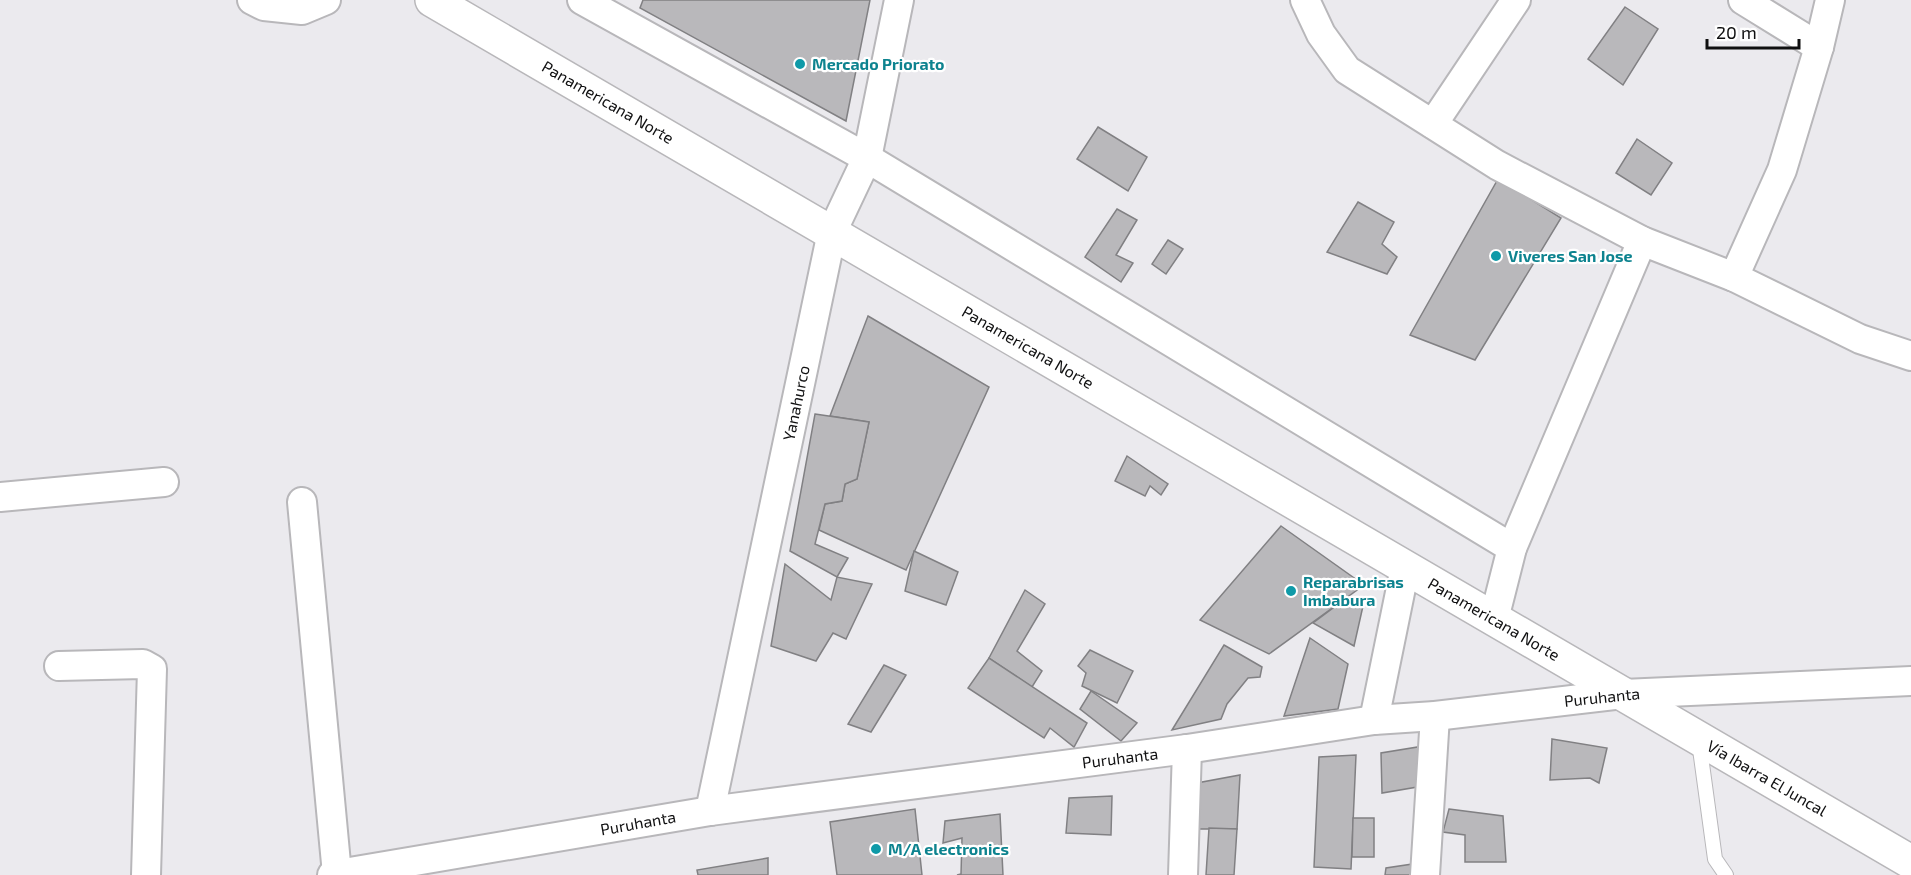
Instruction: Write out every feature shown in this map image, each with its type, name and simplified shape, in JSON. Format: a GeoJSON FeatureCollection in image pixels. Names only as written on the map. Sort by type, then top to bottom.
{"type":"FeatureCollection","features":[{"type":"Feature","properties":{"kind":"highway","name":"Panamericana Norte"},"geometry":{"type":"LineString","coordinates":[[432,0],[1623,694]]}},
{"type":"Feature","properties":{"kind":"highway","name":"Vía Ibarra El Juncal"},"geometry":{"type":"LineString","coordinates":[[1623,694],[1911,862]]}},
{"type":"Feature","properties":{"kind":"street"},"geometry":{"type":"LineString","coordinates":[[252,0],[264,6],[302,10],[326,0]]}},
{"type":"Feature","properties":{"kind":"street"},"geometry":{"type":"LineString","coordinates":[[582,0],[867,158],[1512,548]]}},
{"type":"Feature","properties":{"kind":"street","name":"Yanahurco"},"geometry":{"type":"LineString","coordinates":[[710,811],[832,231],[867,158],[899,0]]}},
{"type":"Feature","properties":{"kind":"street"},"geometry":{"type":"LineString","coordinates":[[1305,0],[1321,34],[1347,70],[1497,165],[1642,242],[1734,277],[1860,339],[1911,356]]}},
{"type":"Feature","properties":{"kind":"street"},"geometry":{"type":"LineString","coordinates":[[1433,124],[1516,0]]}},
{"type":"Feature","properties":{"kind":"street"},"geometry":{"type":"LineString","coordinates":[[1743,0],[1819,47]]}},
{"type":"Feature","properties":{"kind":"street"},"geometry":{"type":"LineString","coordinates":[[1734,277],[1782,170],[1819,47],[1830,0]]}},
{"type":"Feature","properties":{"kind":"street"},"geometry":{"type":"LineString","coordinates":[[1494,619],[1512,548],[1642,242]]}},
{"type":"Feature","properties":{"kind":"street"},"geometry":{"type":"LineString","coordinates":[[0,497],[164,482]]}},
{"type":"Feature","properties":{"kind":"street"},"geometry":{"type":"LineString","coordinates":[[302,502],[337,874]]}},
{"type":"Feature","properties":{"kind":"street"},"geometry":{"type":"LineString","coordinates":[[1374,720],[1405,568]]}},
{"type":"Feature","properties":{"kind":"street"},"geometry":{"type":"LineString","coordinates":[[59,666],[143,663],[152,669],[146,875]]}},
{"type":"Feature","properties":{"kind":"street","name":"Puruhanta"},"geometry":{"type":"LineString","coordinates":[[332,875],[710,811],[1187,749],[1374,720],[1435,716],[1623,694],[1911,681]]}},
{"type":"Feature","properties":{"kind":"street"},"geometry":{"type":"LineString","coordinates":[[1425,875],[1435,716]]}},
{"type":"Feature","properties":{"kind":"street"},"geometry":{"type":"LineString","coordinates":[[1184,875],[1187,749]]}},
{"type":"Feature","properties":{"kind":"lane"},"geometry":{"type":"LineString","coordinates":[[1698,737],[1715,859],[1726,875]]}},
{"type":"Feature","properties":{"kind":"building","name":"Mercado Priorato"},"geometry":{"type":"Polygon","coordinates":[[[643,0],[870,0],[846,121],[640,8],[643,0]]]}},
{"type":"Feature","properties":{"kind":"building"},"geometry":{"type":"Polygon","coordinates":[[[1625,7],[1658,29],[1623,85],[1588,59],[1625,7]]]}},
{"type":"Feature","properties":{"kind":"building"},"geometry":{"type":"Polygon","coordinates":[[[1098,127],[1147,157],[1128,191],[1077,159],[1098,127]]]}},
{"type":"Feature","properties":{"kind":"building"},"geometry":{"type":"Polygon","coordinates":[[[1637,139],[1672,163],[1651,195],[1616,173],[1637,139]]]}},
{"type":"Feature","properties":{"kind":"building","name":"Viveres San Jose"},"geometry":{"type":"Polygon","coordinates":[[[1498,179],[1561,218],[1475,360],[1410,335],[1498,179]]]}},
{"type":"Feature","properties":{"kind":"building"},"geometry":{"type":"Polygon","coordinates":[[[1358,202],[1394,222],[1382,244],[1397,257],[1387,274],[1327,252],[1358,202]]]}},
{"type":"Feature","properties":{"kind":"building"},"geometry":{"type":"Polygon","coordinates":[[[1117,209],[1137,220],[1116,255],[1133,263],[1121,282],[1085,257],[1117,209]]]}},
{"type":"Feature","properties":{"kind":"building"},"geometry":{"type":"Polygon","coordinates":[[[1168,240],[1183,249],[1166,274],[1152,264],[1168,240]]]}},
{"type":"Feature","properties":{"kind":"building"},"geometry":{"type":"Polygon","coordinates":[[[868,316],[989,387],[906,570],[819,530],[825,504],[842,501],[845,484],[857,479],[869,422],[830,416],[868,316]]]}},
{"type":"Feature","properties":{"kind":"building"},"geometry":{"type":"Polygon","coordinates":[[[815,414],[869,422],[857,479],[845,484],[842,501],[825,504],[815,544],[848,558],[837,577],[790,551],[815,414]]]}},
{"type":"Feature","properties":{"kind":"building"},"geometry":{"type":"Polygon","coordinates":[[[1127,456],[1168,484],[1161,495],[1150,486],[1145,496],[1115,481],[1127,456]]]}},
{"type":"Feature","properties":{"kind":"building","name":"Reparabrisas Imbabura"},"geometry":{"type":"Polygon","coordinates":[[[1281,526],[1364,585],[1269,654],[1200,620],[1281,526]]]}},
{"type":"Feature","properties":{"kind":"building"},"geometry":{"type":"Polygon","coordinates":[[[914,551],[958,572],[946,605],[905,591],[914,551]]]}},
{"type":"Feature","properties":{"kind":"building"},"geometry":{"type":"Polygon","coordinates":[[[785,564],[831,600],[837,577],[872,584],[846,639],[833,633],[816,661],[771,646],[785,564]]]}},
{"type":"Feature","properties":{"kind":"building"},"geometry":{"type":"Polygon","coordinates":[[[1025,590],[1045,604],[1017,651],[1042,671],[1032,687],[989,658],[1025,590]]]}},
{"type":"Feature","properties":{"kind":"building"},"geometry":{"type":"Polygon","coordinates":[[[1348,597],[1363,606],[1354,646],[1313,623],[1348,597]]]}},
{"type":"Feature","properties":{"kind":"building"},"geometry":{"type":"Polygon","coordinates":[[[1310,638],[1348,664],[1338,709],[1284,716],[1310,638]]]}},
{"type":"Feature","properties":{"kind":"building"},"geometry":{"type":"Polygon","coordinates":[[[1224,645],[1262,667],[1260,677],[1248,678],[1227,704],[1221,719],[1172,730],[1224,645]]]}},
{"type":"Feature","properties":{"kind":"building"},"geometry":{"type":"Polygon","coordinates":[[[1090,650],[1133,671],[1117,703],[1082,686],[1086,673],[1078,666],[1090,650]]]}},
{"type":"Feature","properties":{"kind":"building"},"geometry":{"type":"Polygon","coordinates":[[[989,658],[1087,723],[1074,747],[1050,728],[1044,738],[968,688],[989,658]]]}},
{"type":"Feature","properties":{"kind":"building"},"geometry":{"type":"Polygon","coordinates":[[[884,665],[906,675],[871,732],[848,724],[884,665]]]}},
{"type":"Feature","properties":{"kind":"building"},"geometry":{"type":"Polygon","coordinates":[[[1091,691],[1137,723],[1121,741],[1080,709],[1091,691]]]}},
{"type":"Feature","properties":{"kind":"building"},"geometry":{"type":"Polygon","coordinates":[[[1552,739],[1607,748],[1599,783],[1590,778],[1550,780],[1552,739]]]}},
{"type":"Feature","properties":{"kind":"building"},"geometry":{"type":"Polygon","coordinates":[[[1424,746],[1423,786],[1382,793],[1381,753],[1424,746]]]}},
{"type":"Feature","properties":{"kind":"building"},"geometry":{"type":"Polygon","coordinates":[[[1356,755],[1351,869],[1314,867],[1319,757],[1356,755]]]}},
{"type":"Feature","properties":{"kind":"building"},"geometry":{"type":"Polygon","coordinates":[[[1240,775],[1237,829],[1195,829],[1197,783],[1240,775]]]}},
{"type":"Feature","properties":{"kind":"building"},"geometry":{"type":"Polygon","coordinates":[[[1112,796],[1111,835],[1066,833],[1069,798],[1112,796]]]}},
{"type":"Feature","properties":{"kind":"building","name":"M/A electronics"},"geometry":{"type":"Polygon","coordinates":[[[915,809],[922,875],[837,875],[830,822],[915,809]]]}},
{"type":"Feature","properties":{"kind":"building"},"geometry":{"type":"Polygon","coordinates":[[[1449,809],[1503,816],[1506,862],[1465,862],[1465,835],[1443,832],[1449,809]]]}},
{"type":"Feature","properties":{"kind":"building"},"geometry":{"type":"Polygon","coordinates":[[[1000,814],[1003,875],[957,875],[961,874],[962,838],[943,843],[945,821],[1000,814]]]}},
{"type":"Feature","properties":{"kind":"building"},"geometry":{"type":"Polygon","coordinates":[[[1353,818],[1374,818],[1374,857],[1352,857],[1353,818]]]}},
{"type":"Feature","properties":{"kind":"building"},"geometry":{"type":"Polygon","coordinates":[[[1209,828],[1237,829],[1234,875],[1206,875],[1209,828]]]}},
{"type":"Feature","properties":{"kind":"building"},"geometry":{"type":"Polygon","coordinates":[[[768,858],[768,875],[698,875],[697,870],[768,858]]]}},
{"type":"Feature","properties":{"kind":"building"},"geometry":{"type":"Polygon","coordinates":[[[1426,862],[1420,875],[1385,875],[1386,868],[1426,862]]]}},
{"type":"Feature","properties":{"kind":"place","name":"Mercado Priorato"},"geometry":{"type":"Point","coordinates":[800,64]}},
{"type":"Feature","properties":{"kind":"place","name":"Viveres San Jose"},"geometry":{"type":"Point","coordinates":[1496,256]}},
{"type":"Feature","properties":{"kind":"place","name":"Reparabrisas Imbabura"},"geometry":{"type":"Point","coordinates":[1291,591]}},
{"type":"Feature","properties":{"kind":"place","name":"M/A electronics"},"geometry":{"type":"Point","coordinates":[876,849]}}]}
